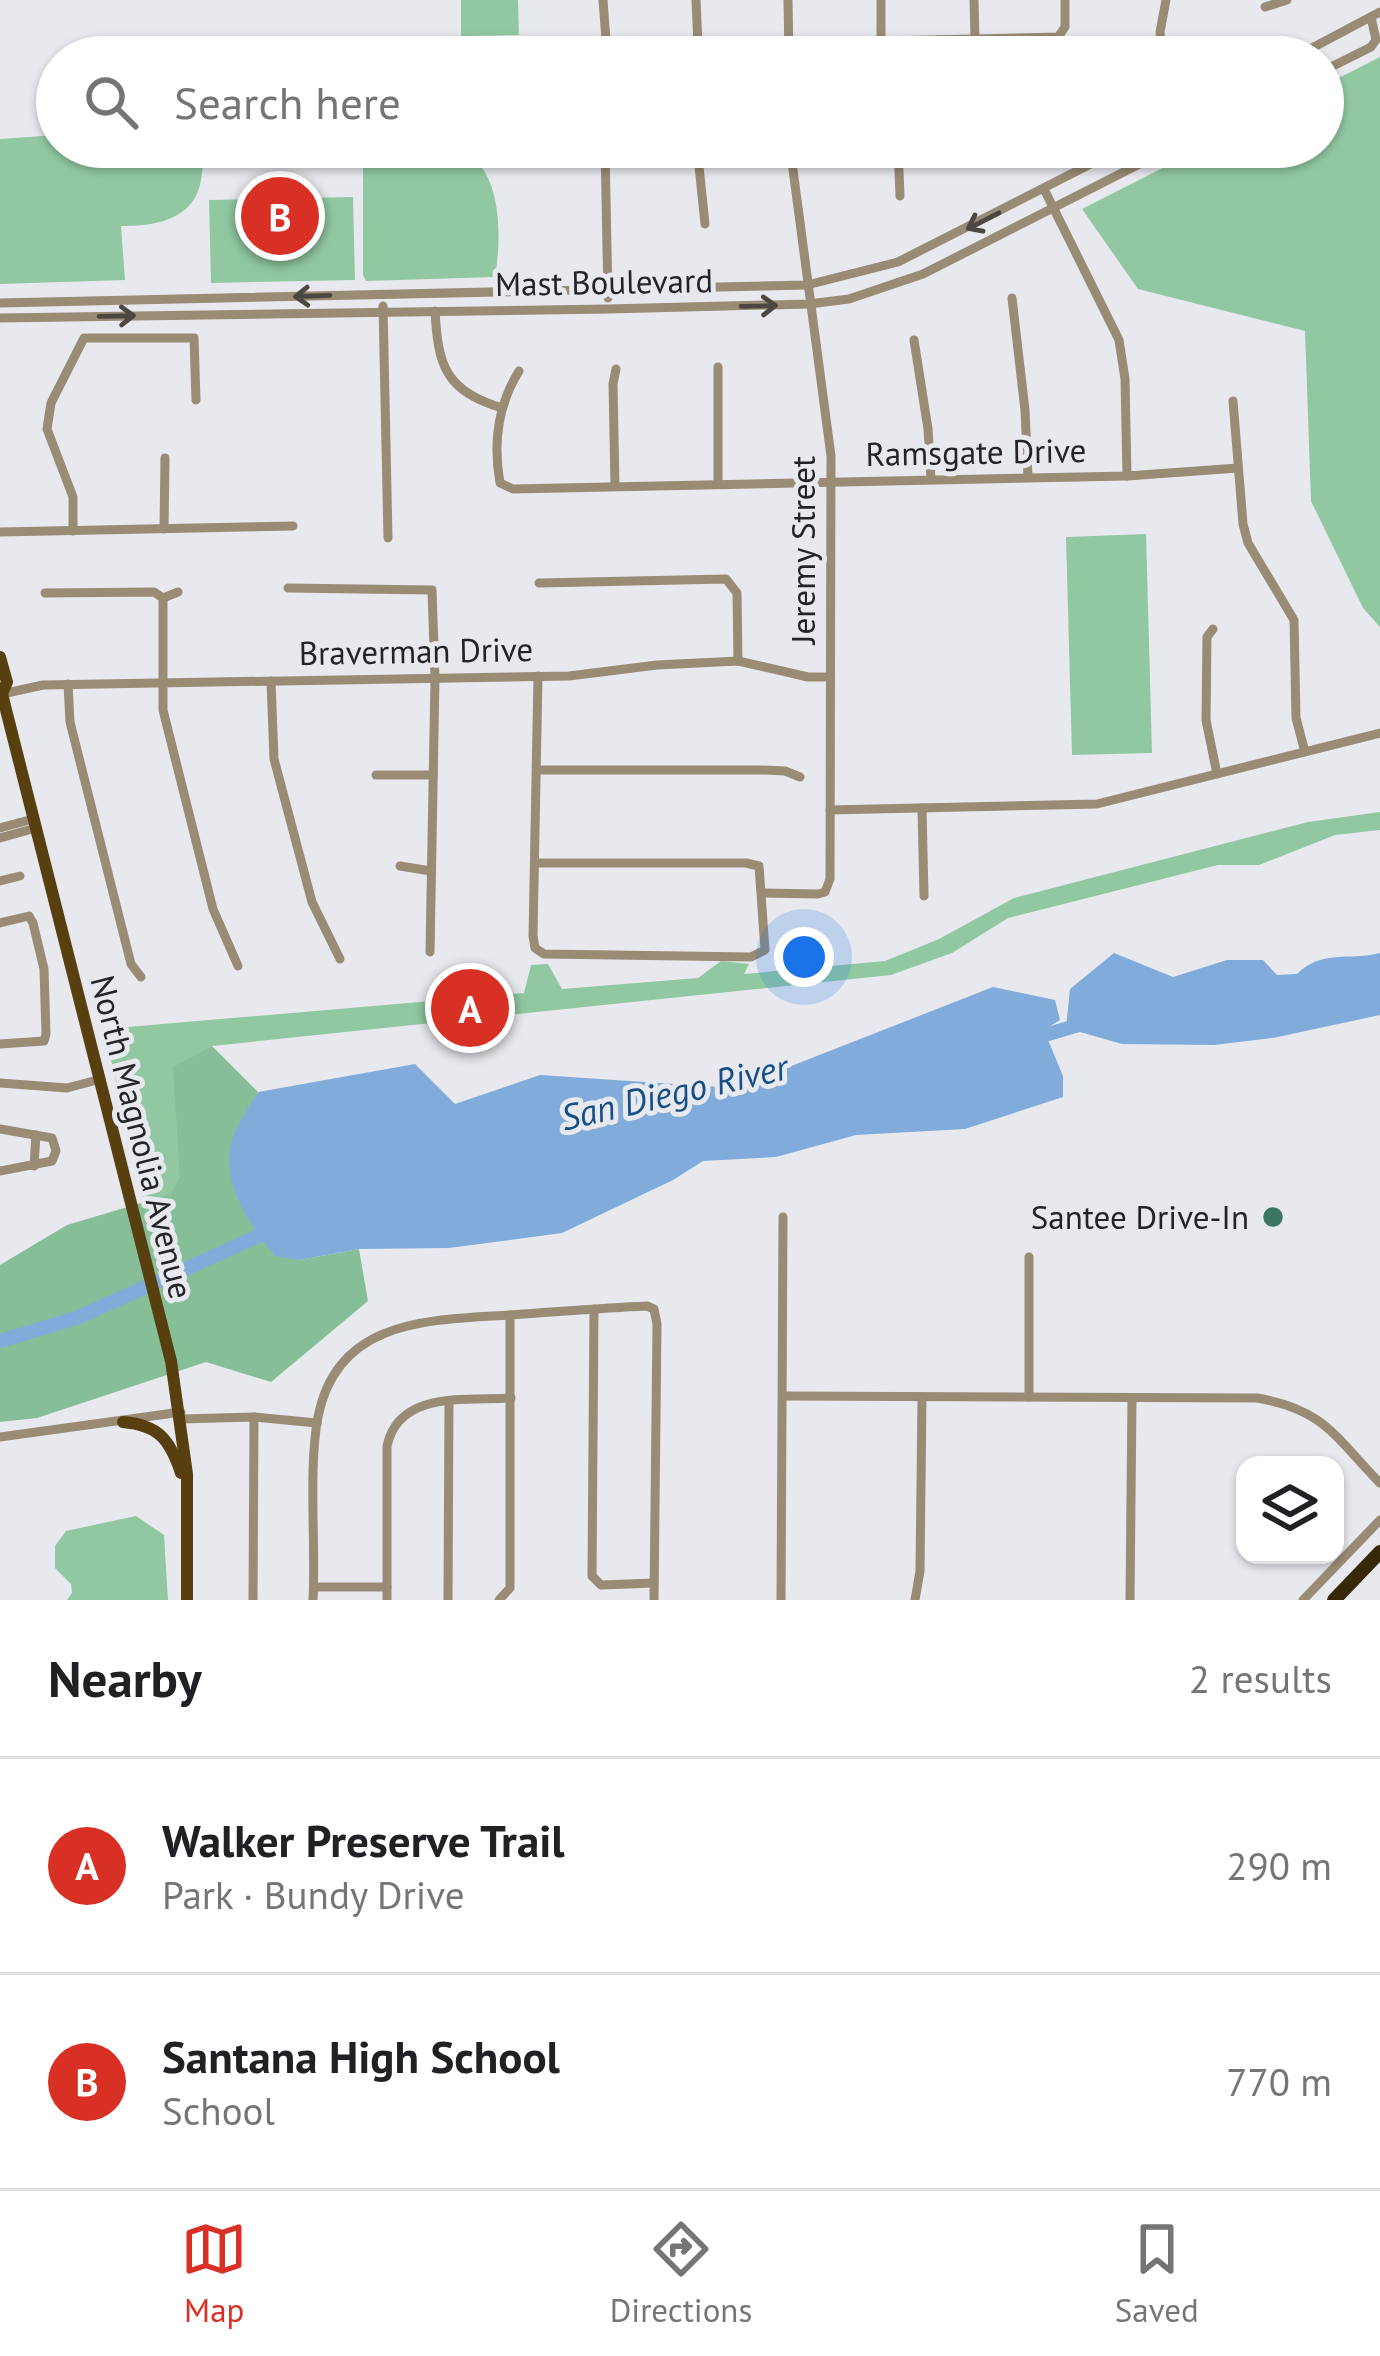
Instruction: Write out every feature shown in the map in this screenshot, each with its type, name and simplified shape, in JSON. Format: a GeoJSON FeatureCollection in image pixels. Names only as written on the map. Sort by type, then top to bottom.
{"type":"FeatureCollection","features":[{"type":"Feature","properties":{"kind":"highway"},"geometry":{"type":"LineString","coordinates":[[1334,1600],[1380,1552]]}},
{"type":"Feature","properties":{"kind":"main road","name":"North Magnolia Avenue"},"geometry":{"type":"LineString","coordinates":[[0,657],[7,682],[1,693],[171,1361],[187,1491],[187,1600]]}},
{"type":"Feature","properties":{"kind":"main road"},"geometry":{"type":"LineString","coordinates":[[123,1422],[148,1424],[162,1433],[187,1491]]}},
{"type":"Feature","properties":{"kind":"street"},"geometry":{"type":"LineString","coordinates":[[603,0],[606,36]]}},
{"type":"Feature","properties":{"kind":"street"},"geometry":{"type":"LineString","coordinates":[[696,0],[698,36]]}},
{"type":"Feature","properties":{"kind":"street"},"geometry":{"type":"LineString","coordinates":[[788,0],[789,36]]}},
{"type":"Feature","properties":{"kind":"street"},"geometry":{"type":"LineString","coordinates":[[881,0],[881,36]]}},
{"type":"Feature","properties":{"kind":"street"},"geometry":{"type":"LineString","coordinates":[[974,0],[975,36]]}},
{"type":"Feature","properties":{"kind":"street"},"geometry":{"type":"LineString","coordinates":[[1055,36],[1063,33],[1065,0]]}},
{"type":"Feature","properties":{"kind":"street"},"geometry":{"type":"LineString","coordinates":[[1160,36],[1166,0]]}},
{"type":"Feature","properties":{"kind":"street"},"geometry":{"type":"LineString","coordinates":[[1264,7],[1287,0]]}},
{"type":"Feature","properties":{"kind":"street"},"geometry":{"type":"LineString","coordinates":[[1336,36],[1376,15],[1376,40],[1344,60]]}},
{"type":"Feature","properties":{"kind":"street"},"geometry":{"type":"LineString","coordinates":[[605,168],[608,309]]}},
{"type":"Feature","properties":{"kind":"street"},"geometry":{"type":"LineString","coordinates":[[699,168],[705,224]]}},
{"type":"Feature","properties":{"kind":"street","name":"Jeremy Street"},"geometry":{"type":"LineString","coordinates":[[764,893],[818,894],[829,886],[830,872],[829,439],[792,168]]}},
{"type":"Feature","properties":{"kind":"street"},"geometry":{"type":"LineString","coordinates":[[899,168],[900,196]]}},
{"type":"Feature","properties":{"kind":"street","name":"Mast Boulevard"},"geometry":{"type":"LineString","coordinates":[[0,303],[806,285],[898,262],[1084,168]]}},
{"type":"Feature","properties":{"kind":"street","name":"Mast Boulevard"},"geometry":{"type":"LineString","coordinates":[[0,318],[608,309],[849,299],[893,287],[1131,168]]}},
{"type":"Feature","properties":{"kind":"street"},"geometry":{"type":"LineString","coordinates":[[1044,189],[1119,340],[1125,379],[1127,476]]}},
{"type":"Feature","properties":{"kind":"street"},"geometry":{"type":"LineString","coordinates":[[383,294],[388,538]]}},
{"type":"Feature","properties":{"kind":"street"},"geometry":{"type":"LineString","coordinates":[[433,294],[438,355],[450,377],[468,394],[502,409],[519,371]]}},
{"type":"Feature","properties":{"kind":"street"},"geometry":{"type":"LineString","coordinates":[[1012,298],[1028,477]]}},
{"type":"Feature","properties":{"kind":"street"},"geometry":{"type":"LineString","coordinates":[[194,314],[196,400]]}},
{"type":"Feature","properties":{"kind":"street"},"geometry":{"type":"LineString","coordinates":[[73,531],[73,497],[47,429],[50,403],[84,338],[194,338]]}},
{"type":"Feature","properties":{"kind":"street"},"geometry":{"type":"LineString","coordinates":[[914,340],[931,479]]}},
{"type":"Feature","properties":{"kind":"street"},"geometry":{"type":"LineString","coordinates":[[718,367],[718,484]]}},
{"type":"Feature","properties":{"kind":"street"},"geometry":{"type":"LineString","coordinates":[[615,486],[616,369]]}},
{"type":"Feature","properties":{"kind":"street"},"geometry":{"type":"LineString","coordinates":[[1233,401],[1248,543],[1294,620],[1296,718],[1305,752]]}},
{"type":"Feature","properties":{"kind":"street","name":"Ramsgate Drive"},"geometry":{"type":"LineString","coordinates":[[502,409],[496,442],[500,483],[513,489],[1127,476],[1238,468]]}},
{"type":"Feature","properties":{"kind":"street"},"geometry":{"type":"LineString","coordinates":[[164,529],[165,458]]}},
{"type":"Feature","properties":{"kind":"street"},"geometry":{"type":"LineString","coordinates":[[0,532],[293,526]]}},
{"type":"Feature","properties":{"kind":"street"},"geometry":{"type":"LineString","coordinates":[[539,584],[727,580],[737,593],[738,661]]}},
{"type":"Feature","properties":{"kind":"street"},"geometry":{"type":"LineString","coordinates":[[288,588],[432,590],[430,952]]}},
{"type":"Feature","properties":{"kind":"street"},"geometry":{"type":"LineString","coordinates":[[45,592],[154,592],[163,598]]}},
{"type":"Feature","properties":{"kind":"street"},"geometry":{"type":"LineString","coordinates":[[163,598],[178,592]]}},
{"type":"Feature","properties":{"kind":"street"},"geometry":{"type":"LineString","coordinates":[[163,598],[163,710],[213,909],[238,966]]}},
{"type":"Feature","properties":{"kind":"street"},"geometry":{"type":"LineString","coordinates":[[1213,629],[1208,637],[1206,720],[1217,775]]}},
{"type":"Feature","properties":{"kind":"street","name":"Braverman Drive"},"geometry":{"type":"LineString","coordinates":[[1,693],[68,684],[538,676],[738,661],[808,677],[830,677]]}},
{"type":"Feature","properties":{"kind":"street"},"geometry":{"type":"LineString","coordinates":[[536,863],[746,862],[762,870],[765,950],[751,957],[544,954],[535,948],[538,676]]}},
{"type":"Feature","properties":{"kind":"street"},"geometry":{"type":"LineString","coordinates":[[272,681],[274,760],[312,902],[340,959]]}},
{"type":"Feature","properties":{"kind":"street"},"geometry":{"type":"LineString","coordinates":[[68,684],[75,743],[131,964],[141,977]]}},
{"type":"Feature","properties":{"kind":"street"},"geometry":{"type":"LineString","coordinates":[[830,809],[1097,804],[1380,733]]}},
{"type":"Feature","properties":{"kind":"street"},"geometry":{"type":"LineString","coordinates":[[537,770],[764,770],[800,777]]}},
{"type":"Feature","properties":{"kind":"street"},"geometry":{"type":"LineString","coordinates":[[376,775],[433,775]]}},
{"type":"Feature","properties":{"kind":"street"},"geometry":{"type":"LineString","coordinates":[[922,808],[924,896]]}},
{"type":"Feature","properties":{"kind":"street"},"geometry":{"type":"LineString","coordinates":[[1,831],[34,824]]}},
{"type":"Feature","properties":{"kind":"street"},"geometry":{"type":"LineString","coordinates":[[400,866],[431,871]]}},
{"type":"Feature","properties":{"kind":"street"},"geometry":{"type":"LineString","coordinates":[[0,881],[20,876]]}},
{"type":"Feature","properties":{"kind":"street"},"geometry":{"type":"LineString","coordinates":[[0,923],[29,916],[33,923],[44,969],[46,1034],[36,1044],[0,1044]]}},
{"type":"Feature","properties":{"kind":"street"},"geometry":{"type":"LineString","coordinates":[[0,1083],[67,1088],[101,1078]]}},
{"type":"Feature","properties":{"kind":"street"},"geometry":{"type":"LineString","coordinates":[[0,1130],[52,1138],[56,1151],[52,1161],[0,1171]]}},
{"type":"Feature","properties":{"kind":"street"},"geometry":{"type":"LineString","coordinates":[[34,1166],[36,1135]]}},
{"type":"Feature","properties":{"kind":"street"},"geometry":{"type":"LineString","coordinates":[[781,1600],[783,1217]]}},
{"type":"Feature","properties":{"kind":"street"},"geometry":{"type":"LineString","coordinates":[[1029,1257],[1029,1397]]}},
{"type":"Feature","properties":{"kind":"street"},"geometry":{"type":"LineString","coordinates":[[594,1309],[592,1576],[601,1585],[654,1583]]}},
{"type":"Feature","properties":{"kind":"street"},"geometry":{"type":"LineString","coordinates":[[313,1600],[317,1423],[329,1384],[344,1363],[377,1336],[416,1322],[654,1309],[654,1600]]}},
{"type":"Feature","properties":{"kind":"street"},"geometry":{"type":"LineString","coordinates":[[499,1600],[509,1588],[510,1315]]}},
{"type":"Feature","properties":{"kind":"street"},"geometry":{"type":"LineString","coordinates":[[783,1396],[1256,1398],[1283,1403],[1327,1424],[1380,1483]]}},
{"type":"Feature","properties":{"kind":"street"},"geometry":{"type":"LineString","coordinates":[[915,1600],[920,1571],[922,1396]]}},
{"type":"Feature","properties":{"kind":"street"},"geometry":{"type":"LineString","coordinates":[[1130,1600],[1132,1398]]}},
{"type":"Feature","properties":{"kind":"street"},"geometry":{"type":"LineString","coordinates":[[387,1600],[389,1435],[406,1411],[449,1401],[511,1399]]}},
{"type":"Feature","properties":{"kind":"street"},"geometry":{"type":"LineString","coordinates":[[448,1600],[449,1401]]}},
{"type":"Feature","properties":{"kind":"street"},"geometry":{"type":"LineString","coordinates":[[0,1437],[181,1416],[317,1423]]}},
{"type":"Feature","properties":{"kind":"street"},"geometry":{"type":"LineString","coordinates":[[254,1417],[254,1600]]}},
{"type":"Feature","properties":{"kind":"street"},"geometry":{"type":"LineString","coordinates":[[1303,1600],[1380,1520]]}},
{"type":"Feature","properties":{"kind":"street"},"geometry":{"type":"LineString","coordinates":[[314,1587],[387,1587]]}},
{"type":"Feature","properties":{"kind":"green space"},"geometry":{"type":"Polygon","coordinates":[[[461,0],[518,0],[519,35],[461,36],[461,0]]]}},
{"type":"Feature","properties":{"kind":"green space"},"geometry":{"type":"Polygon","coordinates":[[[1380,57],[1380,627],[1363,608],[1311,501],[1305,331],[1138,289],[1082,209],[1163,168],[1344,168],[1344,75],[1380,57]]]}},
{"type":"Feature","properties":{"kind":"green space"},"geometry":{"type":"Polygon","coordinates":[[[36,136],[36,168],[202,168],[199,190],[191,204],[174,217],[121,226],[125,280],[0,284],[0,139],[36,136]]]}},
{"type":"Feature","properties":{"kind":"green space"},"geometry":{"type":"Polygon","coordinates":[[[363,168],[482,168],[490,182],[498,221],[495,277],[366,281],[363,168]]]}},
{"type":"Feature","properties":{"kind":"green space"},"geometry":{"type":"Polygon","coordinates":[[[353,197],[355,280],[211,283],[209,200],[353,197]]]}},
{"type":"Feature","properties":{"kind":"green space"},"geometry":{"type":"Polygon","coordinates":[[[1146,534],[1152,753],[1072,755],[1066,537],[1146,534]]]}},
{"type":"Feature","properties":{"kind":"green space"},"geometry":{"type":"Polygon","coordinates":[[[1380,812],[1380,830],[1335,835],[1259,865],[1218,865],[1008,918],[952,953],[891,975],[212,1046],[180,1198],[144,1204],[104,1029],[524,993],[531,965],[548,964],[562,989],[698,978],[721,961],[749,964],[744,974],[885,961],[939,939],[1014,898],[1308,822],[1380,812]]]}},
{"type":"Feature","properties":{"kind":"green space"},"geometry":{"type":"Polygon","coordinates":[[[212,1046],[258,1092],[231,1144],[299,1260],[359,1249],[368,1301],[271,1382],[206,1362],[37,1418],[0,1422],[0,1265],[67,1225],[171,1194],[180,1177],[173,1067],[212,1046]]]}},
{"type":"Feature","properties":{"kind":"green space"},"geometry":{"type":"Polygon","coordinates":[[[136,1516],[164,1535],[168,1600],[67,1600],[71,1584],[55,1568],[55,1546],[66,1531],[136,1516]]]}},
{"type":"Feature","properties":{"kind":"water"},"geometry":{"type":"Polygon","coordinates":[[[1114,953],[1173,977],[1227,960],[1263,960],[1277,975],[1297,974],[1326,958],[1380,953],[1380,1015],[1273,1038],[1214,1045],[1122,1044],[1066,1028],[1070,989],[1114,953]]]}},
{"type":"Feature","properties":{"kind":"water"},"geometry":{"type":"Polygon","coordinates":[[[993,987],[1055,1000],[1060,1020],[1044,1030],[1063,1076],[1063,1097],[965,1129],[856,1135],[776,1157],[703,1161],[562,1233],[449,1248],[359,1249],[299,1260],[275,1256],[248,1218],[230,1174],[231,1143],[258,1092],[415,1064],[455,1104],[540,1075],[735,1088],[993,987]]]}},
{"type":"Feature","properties":{"kind":"waterway","name":"San Diego River"},"geometry":{"type":"LineString","coordinates":[[1028,1040],[1082,1024]]}},
{"type":"Feature","properties":{"kind":"waterway","name":"San Diego River"},"geometry":{"type":"LineString","coordinates":[[0,1341],[79,1317],[274,1229]]}},
{"type":"Feature","properties":{"kind":"place","name":"Santana High School"},"geometry":{"type":"Point","coordinates":[280,216]}},
{"type":"Feature","properties":{"kind":"place","name":"Walker Preserve Trail"},"geometry":{"type":"Point","coordinates":[470,1008]}},
{"type":"Feature","properties":{"kind":"place","name":"Santee Drive-In"},"geometry":{"type":"Point","coordinates":[1273,1217]}}]}
